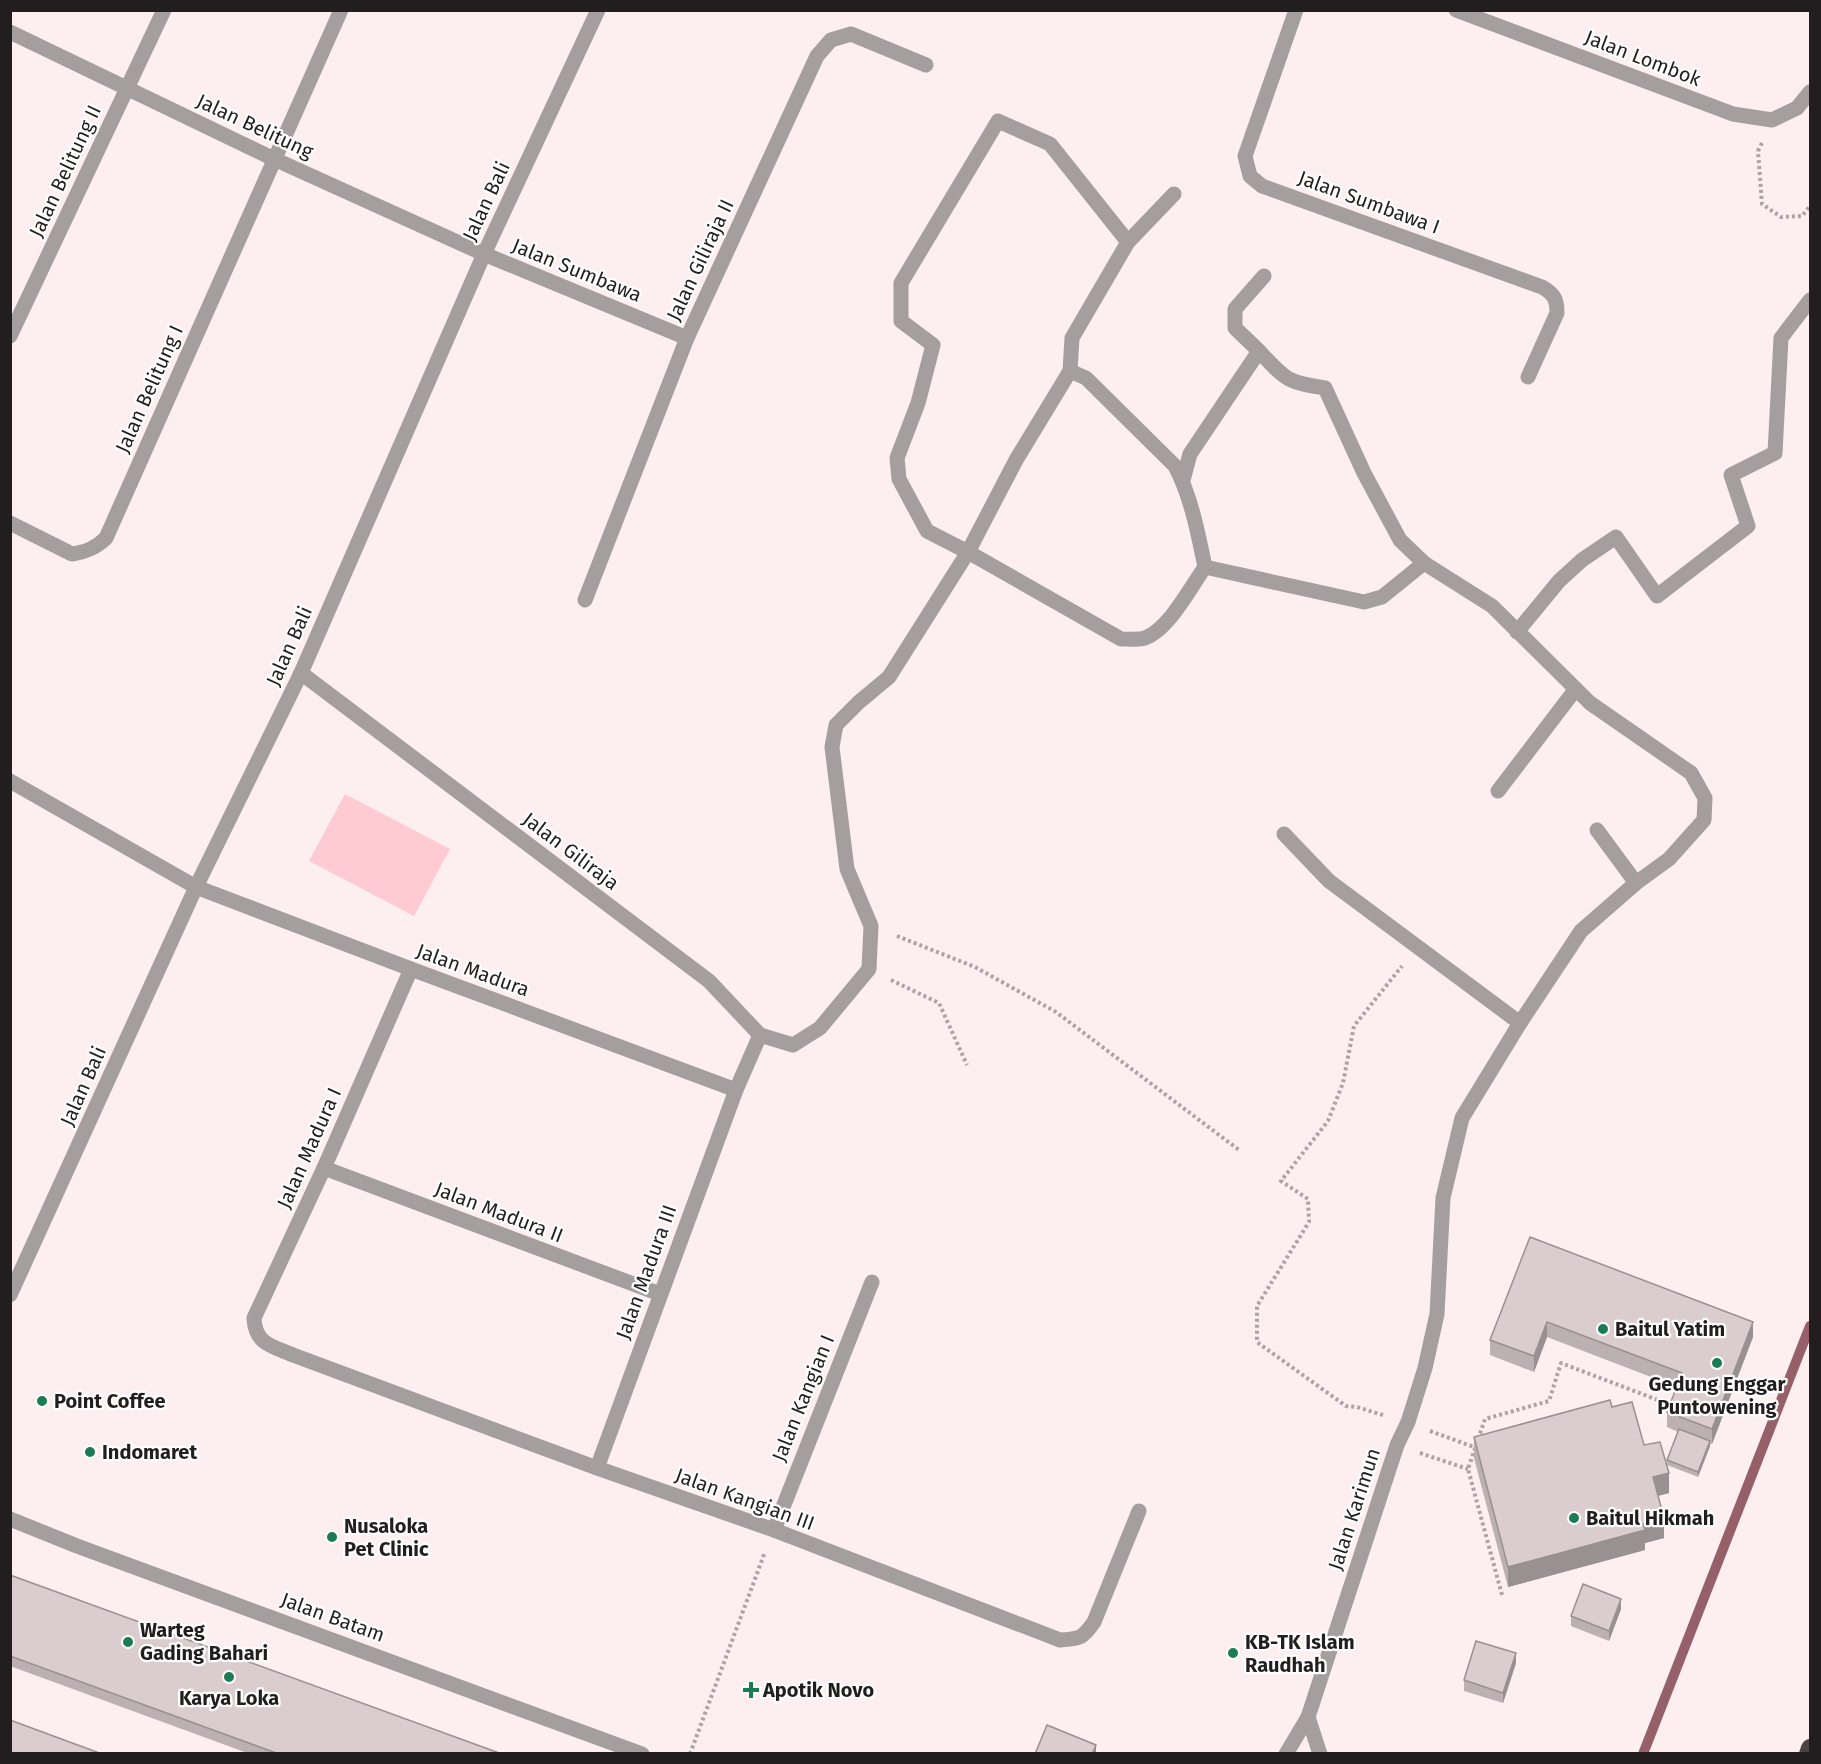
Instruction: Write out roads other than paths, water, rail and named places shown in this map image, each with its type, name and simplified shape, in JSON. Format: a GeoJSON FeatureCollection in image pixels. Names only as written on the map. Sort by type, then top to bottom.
{"type":"FeatureCollection","features":[{"type":"Feature","properties":{"kind":"highway"},"geometry":{"type":"LineString","coordinates":[[1808,1754],[1810,1748]]}},
{"type":"Feature","properties":{"kind":"street","name":"Jalan Belitung II"},"geometry":{"type":"LineString","coordinates":[[10,336],[165,10]]}},
{"type":"Feature","properties":{"kind":"street"},"geometry":{"type":"LineString","coordinates":[[274,159],[340,10]]}},
{"type":"Feature","properties":{"kind":"street","name":"Jalan Bali"},"geometry":{"type":"LineString","coordinates":[[10,1295],[196,887],[301,673],[484,255],[598,10]]}},
{"type":"Feature","properties":{"kind":"street","name":"Jalan Sumbawa I"},"geometry":{"type":"LineString","coordinates":[[1296,10],[1245,156],[1250,176],[1262,186],[1531,283],[1552,293],[1557,302],[1557,313],[1528,377]]}},
{"type":"Feature","properties":{"kind":"street","name":"Jalan Lombok"},"geometry":{"type":"LineString","coordinates":[[1456,10],[1733,114],[1772,120],[1797,108],[1810,92]]}},
{"type":"Feature","properties":{"kind":"street","name":"Jalan Belitung"},"geometry":{"type":"LineString","coordinates":[[10,33],[274,159],[484,255]]}},
{"type":"Feature","properties":{"kind":"street","name":"Jalan Giliraja II"},"geometry":{"type":"LineString","coordinates":[[585,600],[687,338],[817,56],[831,40],[851,34],[926,65]]}},
{"type":"Feature","properties":{"kind":"street"},"geometry":{"type":"LineString","coordinates":[[1070,371],[1086,378],[1175,466],[1183,480],[1205,567],[1167,621],[1154,634],[1142,639],[1121,639],[927,531],[899,479],[897,458],[918,403],[933,345],[901,321],[902,283],[998,121],[1050,144],[1128,242]]}},
{"type":"Feature","properties":{"kind":"street","name":"Jalan Belitung I"},"geometry":{"type":"LineString","coordinates":[[10,523],[72,554],[83,553],[98,546],[106,537],[274,159]]}},
{"type":"Feature","properties":{"kind":"street"},"geometry":{"type":"LineString","coordinates":[[736,1090],[760,1035],[793,1045],[820,1028],[869,969],[871,926],[847,868],[832,747],[836,725],[889,677],[968,552],[1016,460],[1070,371],[1072,338],[1128,242],[1174,194]]}},
{"type":"Feature","properties":{"kind":"street","name":"Jalan Sumbawa"},"geometry":{"type":"LineString","coordinates":[[484,255],[687,338]]}},
{"type":"Feature","properties":{"kind":"street"},"geometry":{"type":"LineString","coordinates":[[1183,480],[1190,454],[1258,351],[1235,328],[1235,309],[1264,276]]}},
{"type":"Feature","properties":{"kind":"street"},"geometry":{"type":"LineString","coordinates":[[1517,632],[1559,581],[1582,560],[1616,537],[1657,596],[1748,526],[1731,475],[1775,453],[1781,338],[1810,300]]}},
{"type":"Feature","properties":{"kind":"street","name":"Jalan Karimun"},"geometry":{"type":"LineString","coordinates":[[1258,351],[1283,378],[1296,383],[1325,388],[1364,473],[1400,540],[1425,563],[1492,606],[1590,703],[1691,773],[1705,798],[1704,820],[1669,859],[1636,882],[1581,931],[1520,1023],[1462,1118],[1443,1198],[1437,1314],[1425,1368],[1408,1422],[1397,1445],[1308,1717],[1286,1754]]}},
{"type":"Feature","properties":{"kind":"street"},"geometry":{"type":"LineString","coordinates":[[1205,567],[1365,602],[1382,597],[1425,563]]}},
{"type":"Feature","properties":{"kind":"street","name":"Jalan Giliraja"},"geometry":{"type":"LineString","coordinates":[[301,673],[709,981],[760,1035]]}},
{"type":"Feature","properties":{"kind":"street"},"geometry":{"type":"LineString","coordinates":[[1498,791],[1575,690]]}},
{"type":"Feature","properties":{"kind":"street","name":"Jalan Madura"},"geometry":{"type":"LineString","coordinates":[[10,781],[196,887],[736,1090]]}},
{"type":"Feature","properties":{"kind":"street"},"geometry":{"type":"LineString","coordinates":[[1597,830],[1636,882]]}},
{"type":"Feature","properties":{"kind":"street"},"geometry":{"type":"LineString","coordinates":[[1284,834],[1329,881],[1520,1023]]}},
{"type":"Feature","properties":{"kind":"street","name":"Jalan Madura I"},"geometry":{"type":"LineString","coordinates":[[263,1342],[256,1333],[254,1318],[324,1168],[411,969]]}},
{"type":"Feature","properties":{"kind":"street","name":"Jalan Madura III"},"geometry":{"type":"LineString","coordinates":[[597,1468],[736,1090]]}},
{"type":"Feature","properties":{"kind":"street","name":"Jalan Madura II"},"geometry":{"type":"LineString","coordinates":[[324,1168],[660,1294]]}},
{"type":"Feature","properties":{"kind":"street","name":"Jalan Kangian I"},"geometry":{"type":"LineString","coordinates":[[774,1530],[872,1282]]}},
{"type":"Feature","properties":{"kind":"street","name":"Jalan Kangian III"},"geometry":{"type":"LineString","coordinates":[[263,1342],[597,1468],[774,1530],[1060,1640],[1074,1640],[1084,1636],[1094,1622],[1139,1511]]}},
{"type":"Feature","properties":{"kind":"street","name":"Jalan Batam"},"geometry":{"type":"LineString","coordinates":[[10,1519],[77,1546],[642,1754]]}},
{"type":"Feature","properties":{"kind":"street"},"geometry":{"type":"LineString","coordinates":[[1308,1717],[1320,1754]]}},
{"type":"Feature","properties":{"kind":"waterway"},"geometry":{"type":"LineString","coordinates":[[1643,1754],[1810,1326]]}},
{"type":"Feature","properties":{"kind":"place","name":"Baitul Yatim"},"geometry":{"type":"Point","coordinates":[1603,1329]}},
{"type":"Feature","properties":{"kind":"place","name":"Gedung Enggar Puntowening"},"geometry":{"type":"Point","coordinates":[1717,1363]}},
{"type":"Feature","properties":{"kind":"place","name":"Point Coffee"},"geometry":{"type":"Point","coordinates":[42,1401]}},
{"type":"Feature","properties":{"kind":"place","name":"Indomaret"},"geometry":{"type":"Point","coordinates":[90,1452]}},
{"type":"Feature","properties":{"kind":"place","name":"Baitul Hikmah"},"geometry":{"type":"Point","coordinates":[1574,1518]}},
{"type":"Feature","properties":{"kind":"place","name":"Nusaloka Pet Clinic"},"geometry":{"type":"Point","coordinates":[332,1537]}},
{"type":"Feature","properties":{"kind":"place","name":"Warteg Gading Bahari"},"geometry":{"type":"Point","coordinates":[128,1642]}},
{"type":"Feature","properties":{"kind":"place","name":"KB-TK Islam Raudhah"},"geometry":{"type":"Point","coordinates":[1233,1653]}},
{"type":"Feature","properties":{"kind":"place","name":"Karya Loka"},"geometry":{"type":"Point","coordinates":[229,1677]}},
{"type":"Feature","properties":{"kind":"place","name":"Apotik Novo"},"geometry":{"type":"Point","coordinates":[751,1690]}}]}
